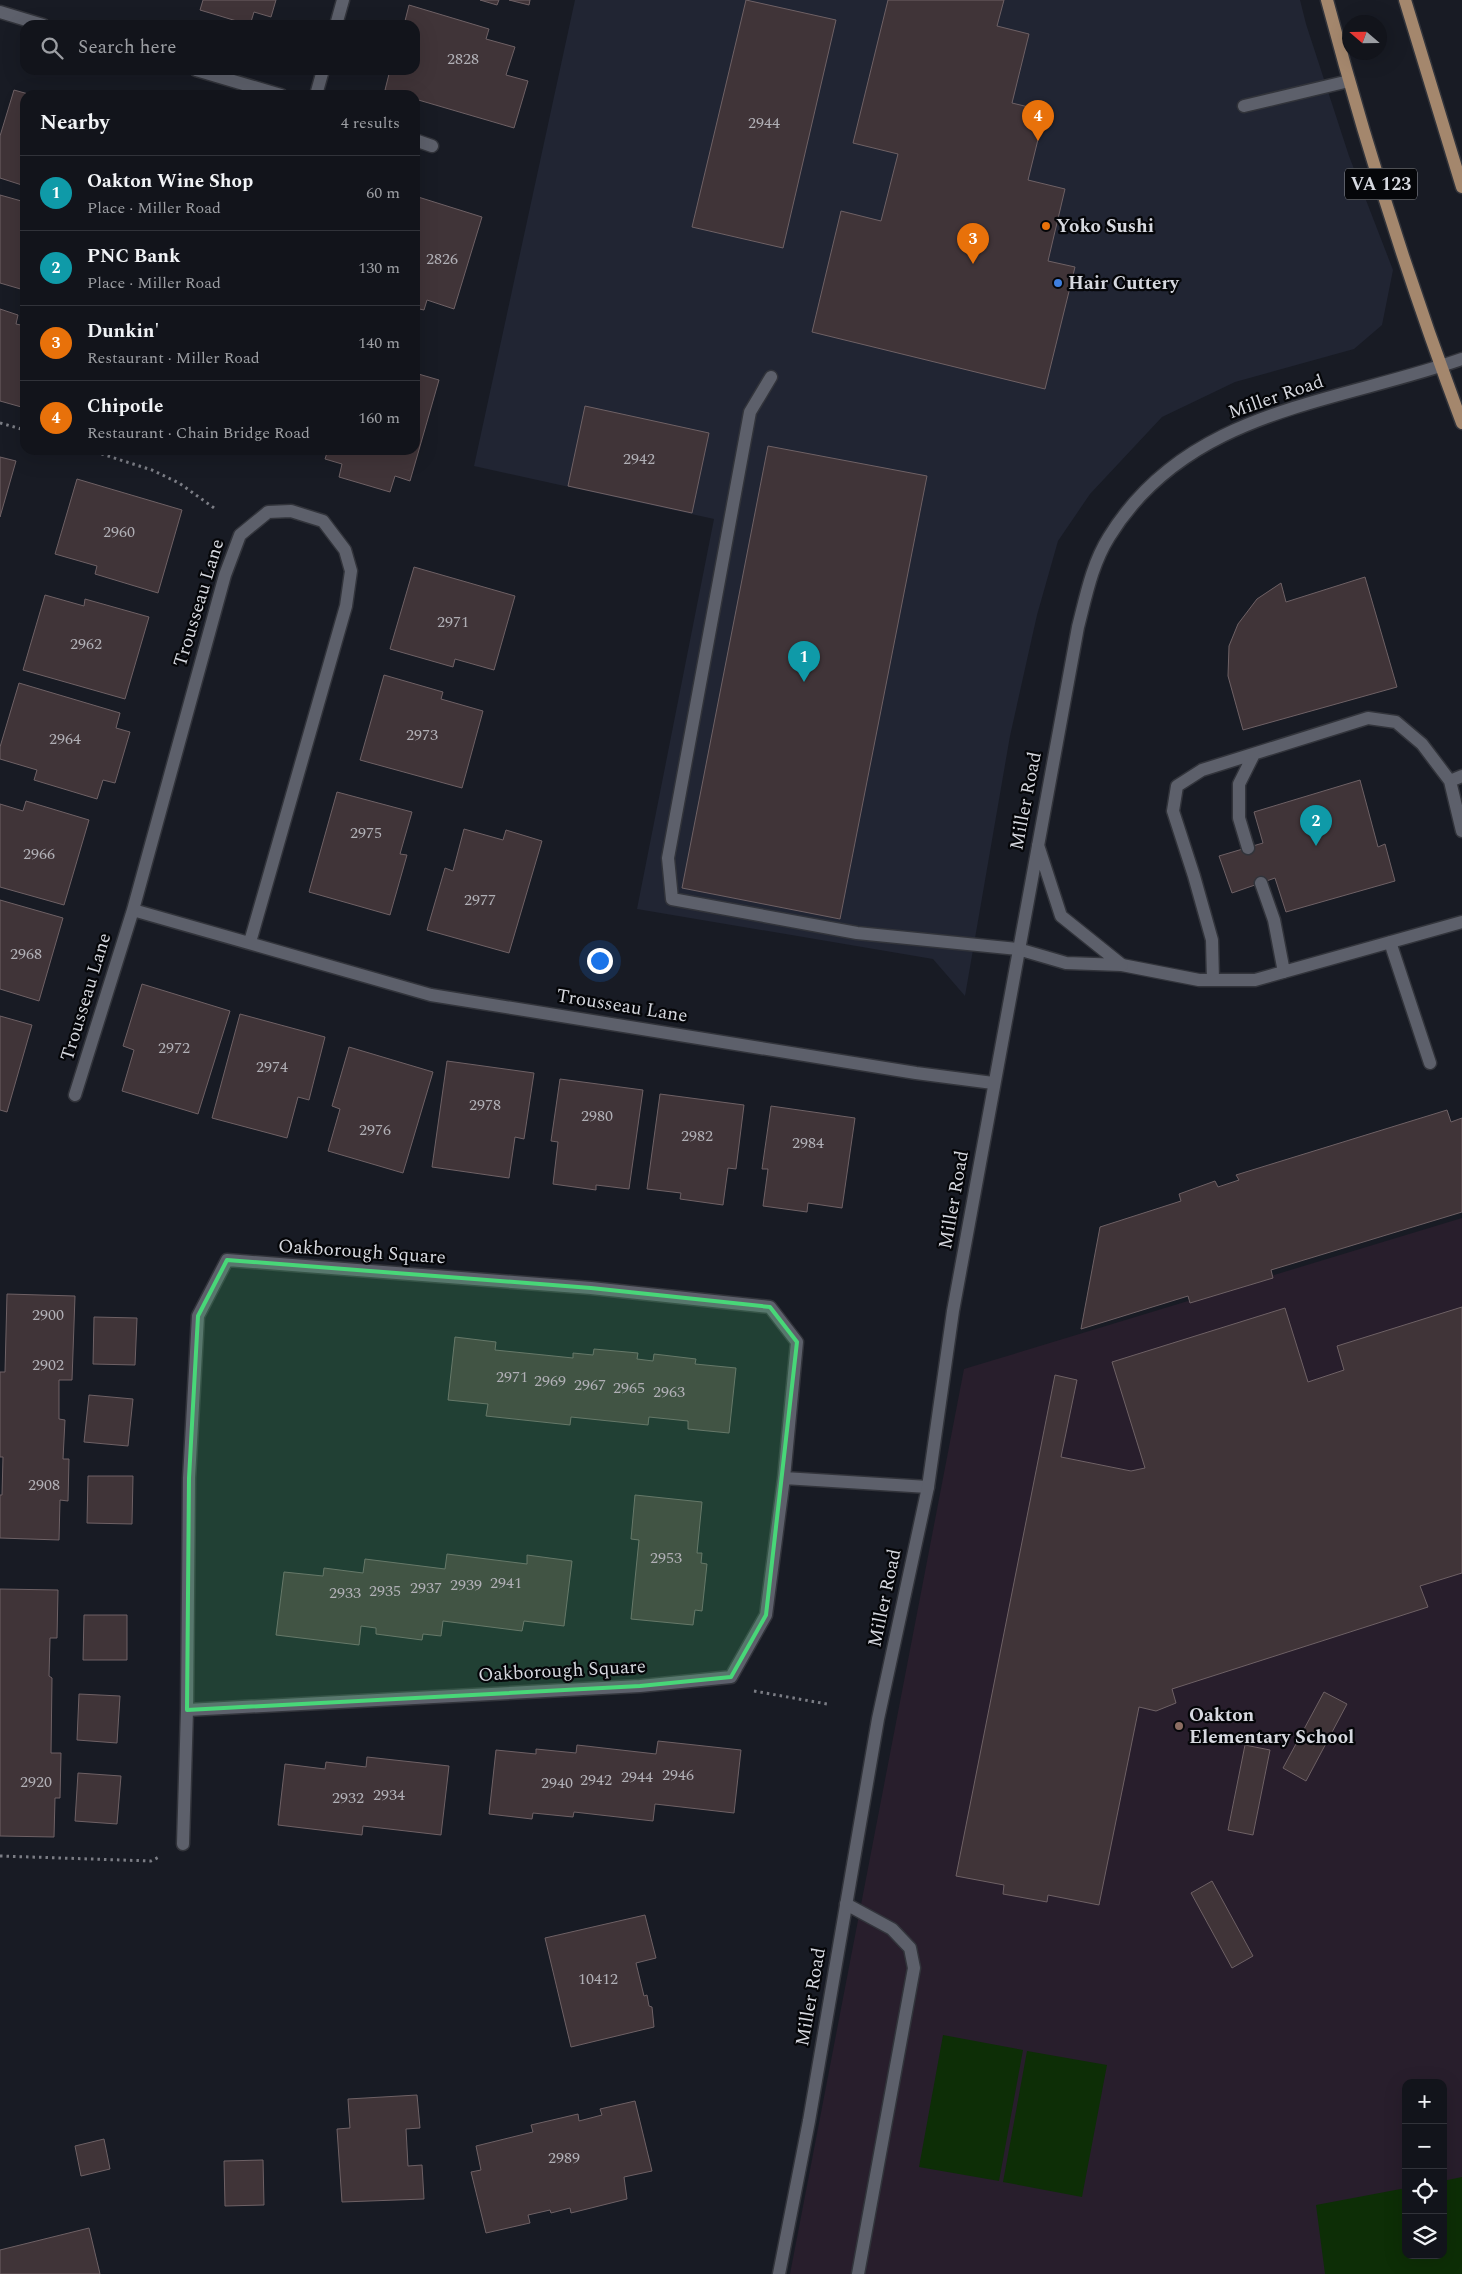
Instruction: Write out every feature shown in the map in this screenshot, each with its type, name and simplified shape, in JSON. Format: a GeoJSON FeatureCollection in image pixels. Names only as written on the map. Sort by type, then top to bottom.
{"type":"FeatureCollection","features":[{"type":"Feature","properties":{"kind":"main road","name":"VA 123"},"geometry":{"type":"LineString","coordinates":[[1327,0],[1349,81],[1441,367],[1462,423]]}},
{"type":"Feature","properties":{"kind":"main road"},"geometry":{"type":"LineString","coordinates":[[1405,0],[1462,187]]}},
{"type":"Feature","properties":{"kind":"street"},"geometry":{"type":"LineString","coordinates":[[337,20],[343,0]]}},
{"type":"Feature","properties":{"kind":"street"},"geometry":{"type":"LineString","coordinates":[[0,12],[26,20]]}},
{"type":"Feature","properties":{"kind":"street"},"geometry":{"type":"LineString","coordinates":[[213,75],[264,90]]}},
{"type":"Feature","properties":{"kind":"street"},"geometry":{"type":"LineString","coordinates":[[317,90],[322,75]]}},
{"type":"Feature","properties":{"kind":"street"},"geometry":{"type":"LineString","coordinates":[[1244,106],[1349,81]]}},
{"type":"Feature","properties":{"kind":"street"},"geometry":{"type":"LineString","coordinates":[[420,142],[432,146]]}},
{"type":"Feature","properties":{"kind":"street","name":"Miller Road"},"geometry":{"type":"LineString","coordinates":[[779,2274],[809,2122],[878,1719],[928,1486],[953,1311],[1037,843],[1078,627],[1092,571],[1108,538],[1134,501],[1177,461],[1251,421],[1462,360]]}},
{"type":"Feature","properties":{"kind":"street"},"geometry":{"type":"LineString","coordinates":[[771,377],[750,412],[668,858],[672,899],[857,933],[1018,948],[1066,963],[1122,965],[1199,980],[1255,980],[1462,922]]}},
{"type":"Feature","properties":{"kind":"street","name":"Trousseau Lane"},"geometry":{"type":"LineString","coordinates":[[75,1095],[133,910],[224,575],[240,535],[268,512],[291,511],[323,522],[345,550],[351,571],[346,606],[250,942]]}},
{"type":"Feature","properties":{"kind":"street"},"geometry":{"type":"LineString","coordinates":[[1213,980],[1212,940],[1173,811],[1177,786],[1202,770],[1368,718],[1396,722],[1422,744],[1450,781],[1462,832]]}},
{"type":"Feature","properties":{"kind":"street"},"geometry":{"type":"LineString","coordinates":[[1248,848],[1239,818],[1240,784],[1254,754]]}},
{"type":"Feature","properties":{"kind":"street"},"geometry":{"type":"LineString","coordinates":[[1450,781],[1462,776]]}},
{"type":"Feature","properties":{"kind":"street"},"geometry":{"type":"LineString","coordinates":[[1037,843],[1061,916],[1122,965]]}},
{"type":"Feature","properties":{"kind":"street"},"geometry":{"type":"LineString","coordinates":[[1261,883],[1274,920],[1284,972]]}},
{"type":"Feature","properties":{"kind":"street","name":"Trousseau Lane"},"geometry":{"type":"LineString","coordinates":[[133,910],[431,994],[906,1072],[993,1083]]}},
{"type":"Feature","properties":{"kind":"street"},"geometry":{"type":"LineString","coordinates":[[1390,942],[1430,1063]]}},
{"type":"Feature","properties":{"kind":"street","name":"Oakborough Square"},"geometry":{"type":"LineString","coordinates":[[183,1844],[187,1710],[189,1478],[198,1316],[227,1260],[591,1288],[770,1307],[797,1342],[784,1478],[766,1614],[730,1677],[640,1686],[187,1710]]}},
{"type":"Feature","properties":{"kind":"street"},"geometry":{"type":"LineString","coordinates":[[784,1478],[928,1486]]}},
{"type":"Feature","properties":{"kind":"street"},"geometry":{"type":"LineString","coordinates":[[846,1904],[892,1929],[910,1948],[914,1968],[858,2274]]}},
{"type":"Feature","properties":{"kind":"path"},"geometry":{"type":"LineString","coordinates":[[0,423],[20,429]]}},
{"type":"Feature","properties":{"kind":"path"},"geometry":{"type":"LineString","coordinates":[[105,455],[152,470],[179,483],[217,510]]}},
{"type":"Feature","properties":{"kind":"path"},"geometry":{"type":"LineString","coordinates":[[752,1691],[827,1704]]}},
{"type":"Feature","properties":{"kind":"path"},"geometry":{"type":"LineString","coordinates":[[0,1856],[151,1861],[183,1844]]}},
{"type":"Feature","properties":{"kind":"highlighted area"},"geometry":{"type":"Polygon","coordinates":[[[227,1260],[591,1288],[770,1307],[797,1342],[766,1615],[731,1677],[640,1686],[187,1710],[189,1478],[198,1316],[227,1260]]]}},
{"type":"Feature","properties":{"kind":"shaded area"},"geometry":{"type":"Polygon","coordinates":[[[575,0],[1300,0],[1349,156],[1393,270],[1382,325],[1354,349],[1235,382],[1162,417],[1090,494],[1058,541],[1037,615],[1010,736],[965,996],[933,959],[637,909],[714,519],[474,466],[575,0]]]}},
{"type":"Feature","properties":{"kind":"shaded area","name":"Oakton Elementary School"},"geometry":{"type":"Polygon","coordinates":[[[1462,1218],[1462,2274],[790,2274],[964,1369],[1462,1218]]]}},
{"type":"Feature","properties":{"kind":"green space"},"geometry":{"type":"Polygon","coordinates":[[[943,2035],[1023,2050],[999,2181],[919,2167],[943,2035]]]}},
{"type":"Feature","properties":{"kind":"green space"},"geometry":{"type":"Polygon","coordinates":[[[1027,2051],[1107,2065],[1082,2197],[1003,2182],[1027,2051]]]}},
{"type":"Feature","properties":{"kind":"green space"},"geometry":{"type":"Polygon","coordinates":[[[1462,2177],[1462,2274],[1325,2274],[1316,2205],[1402,2189],[1402,2259],[1447,2259],[1447,2180],[1462,2177]]]}},
{"type":"Feature","properties":{"kind":"building"},"geometry":{"type":"Polygon","coordinates":[[[203,0],[276,0],[271,17],[254,12],[252,20],[233,20],[200,10],[203,0]]]}},
{"type":"Feature","properties":{"kind":"building"},"geometry":{"type":"Polygon","coordinates":[[[480,0],[499,0],[497,5],[480,0]]]}},
{"type":"Feature","properties":{"kind":"building"},"geometry":{"type":"Polygon","coordinates":[[[509,0],[530,0],[529,5],[509,0]]]}},
{"type":"Feature","properties":{"kind":"building"},"geometry":{"type":"Polygon","coordinates":[[[746,0],[836,20],[783,248],[692,227],[746,0]]]}},
{"type":"Feature","properties":{"kind":"building"},"geometry":{"type":"Polygon","coordinates":[[[888,0],[1004,0],[997,26],[1029,34],[1012,103],[1045,111],[1028,180],[1065,189],[1048,261],[1075,267],[1045,389],[812,332],[841,211],[881,221],[898,154],[853,143],[888,0]]]}},
{"type":"Feature","properties":{"kind":"building"},"geometry":{"type":"Polygon","coordinates":[[[409,5],[489,29],[486,39],[515,47],[506,75],[528,81],[514,128],[420,100],[420,90],[385,90],[389,75],[420,75],[420,20],[405,20],[409,5]]]}},
{"type":"Feature","properties":{"kind":"building"},"geometry":{"type":"Polygon","coordinates":[[[14,90],[20,92],[20,184],[0,178],[0,136],[14,90]]]}},
{"type":"Feature","properties":{"kind":"building"},"geometry":{"type":"Polygon","coordinates":[[[0,195],[20,201],[20,289],[0,283],[0,195]]]}},
{"type":"Feature","properties":{"kind":"building"},"geometry":{"type":"Polygon","coordinates":[[[420,198],[482,217],[454,309],[427,300],[424,310],[420,309],[420,198]]]}},
{"type":"Feature","properties":{"kind":"building"},"geometry":{"type":"Polygon","coordinates":[[[0,309],[18,315],[16,324],[20,325],[20,407],[0,401],[0,309]]]}},
{"type":"Feature","properties":{"kind":"building"},"geometry":{"type":"Polygon","coordinates":[[[420,374],[439,380],[420,446],[420,374]]]}},
{"type":"Feature","properties":{"kind":"building"},"geometry":{"type":"Polygon","coordinates":[[[585,406],[709,433],[692,513],[568,486],[585,406]]]}},
{"type":"Feature","properties":{"kind":"building"},"geometry":{"type":"Polygon","coordinates":[[[768,446],[927,476],[840,919],[682,888],[768,446]]]}},
{"type":"Feature","properties":{"kind":"building"},"geometry":{"type":"Polygon","coordinates":[[[326,455],[417,455],[410,481],[395,476],[390,492],[339,477],[342,464],[325,459],[326,455]]]}},
{"type":"Feature","properties":{"kind":"building"},"geometry":{"type":"Polygon","coordinates":[[[0,457],[16,461],[0,517],[0,457]]]}},
{"type":"Feature","properties":{"kind":"building"},"geometry":{"type":"Polygon","coordinates":[[[77,479],[182,510],[158,593],[95,574],[97,566],[55,554],[77,479]]]}},
{"type":"Feature","properties":{"kind":"building"},"geometry":{"type":"Polygon","coordinates":[[[414,567],[515,596],[494,670],[455,659],[453,667],[390,649],[414,567]]]}},
{"type":"Feature","properties":{"kind":"building"},"geometry":{"type":"Polygon","coordinates":[[[1365,577],[1397,687],[1243,730],[1228,676],[1229,646],[1238,624],[1257,599],[1281,583],[1286,602],[1365,577]]]}},
{"type":"Feature","properties":{"kind":"building"},"geometry":{"type":"Polygon","coordinates":[[[45,595],[84,606],[85,599],[149,617],[125,699],[23,670],[45,595]]]}},
{"type":"Feature","properties":{"kind":"building"},"geometry":{"type":"Polygon","coordinates":[[[384,675],[443,692],[441,699],[483,711],[462,788],[360,760],[384,675]]]}},
{"type":"Feature","properties":{"kind":"building"},"geometry":{"type":"Polygon","coordinates":[[[19,683],[120,713],[116,728],[130,732],[115,783],[103,780],[97,799],[34,780],[37,770],[0,759],[0,747],[19,683]]]}},
{"type":"Feature","properties":{"kind":"building"},"geometry":{"type":"Polygon","coordinates":[[[1360,780],[1378,847],[1385,844],[1395,881],[1286,912],[1275,878],[1232,893],[1219,856],[1263,843],[1254,812],[1360,780]]]}},
{"type":"Feature","properties":{"kind":"building"},"geometry":{"type":"Polygon","coordinates":[[[337,792],[412,812],[400,854],[407,855],[390,915],[309,892],[337,792]]]}},
{"type":"Feature","properties":{"kind":"building"},"geometry":{"type":"Polygon","coordinates":[[[26,801],[89,820],[64,905],[0,887],[0,804],[23,811],[26,801]]]}},
{"type":"Feature","properties":{"kind":"building"},"geometry":{"type":"Polygon","coordinates":[[[464,829],[503,840],[506,830],[542,841],[509,953],[427,930],[445,868],[453,871],[464,829]]]}},
{"type":"Feature","properties":{"kind":"building"},"geometry":{"type":"Polygon","coordinates":[[[0,900],[63,918],[39,1001],[0,989],[0,900]]]}},
{"type":"Feature","properties":{"kind":"building"},"geometry":{"type":"Polygon","coordinates":[[[142,984],[230,1011],[198,1114],[122,1091],[134,1050],[123,1046],[142,984]]]}},
{"type":"Feature","properties":{"kind":"building"},"geometry":{"type":"Polygon","coordinates":[[[240,1014],[325,1037],[309,1100],[298,1097],[287,1138],[212,1118],[240,1014]]]}},
{"type":"Feature","properties":{"kind":"building"},"geometry":{"type":"Polygon","coordinates":[[[0,1016],[32,1025],[7,1112],[0,1110],[0,1016]]]}},
{"type":"Feature","properties":{"kind":"building"},"geometry":{"type":"Polygon","coordinates":[[[349,1047],[433,1072],[403,1173],[328,1151],[340,1109],[332,1106],[349,1047]]]}},
{"type":"Feature","properties":{"kind":"building"},"geometry":{"type":"Polygon","coordinates":[[[447,1061],[534,1073],[524,1139],[515,1137],[509,1178],[432,1167],[447,1061]]]}},
{"type":"Feature","properties":{"kind":"building"},"geometry":{"type":"Polygon","coordinates":[[[560,1079],[643,1090],[629,1189],[596,1185],[596,1190],[553,1184],[558,1142],[551,1141],[560,1079]]]}},
{"type":"Feature","properties":{"kind":"building"},"geometry":{"type":"Polygon","coordinates":[[[660,1094],[744,1105],[736,1169],[728,1168],[723,1205],[680,1199],[681,1193],[647,1189],[660,1094]]]}},
{"type":"Feature","properties":{"kind":"building"},"geometry":{"type":"Polygon","coordinates":[[[771,1106],[855,1118],[842,1208],[808,1203],[807,1212],[763,1206],[768,1169],[762,1169],[771,1106]]]}},
{"type":"Feature","properties":{"kind":"building"},"geometry":{"type":"Polygon","coordinates":[[[1447,1110],[1451,1122],[1462,1118],[1462,1212],[1271,1270],[1273,1278],[1190,1303],[1188,1296],[1081,1329],[1100,1227],[1181,1201],[1179,1194],[1215,1181],[1218,1187],[1239,1180],[1236,1175],[1447,1110]]]}},
{"type":"Feature","properties":{"kind":"building"},"geometry":{"type":"Polygon","coordinates":[[[7,1294],[75,1296],[72,1380],[59,1380],[59,1419],[65,1420],[63,1459],[69,1459],[68,1501],[60,1500],[59,1540],[0,1538],[0,1495],[2,1495],[3,1457],[0,1457],[0,1372],[5,1372],[7,1294]]]}},
{"type":"Feature","properties":{"kind":"building"},"geometry":{"type":"Polygon","coordinates":[[[1462,1307],[1462,1573],[1420,1586],[1428,1607],[1172,1689],[1176,1703],[1156,1711],[1139,1707],[1099,1905],[1048,1895],[1047,1902],[1003,1894],[1004,1885],[956,1876],[1055,1375],[1077,1380],[1061,1457],[1131,1471],[1145,1468],[1112,1362],[1285,1308],[1308,1382],[1344,1370],[1337,1346],[1462,1307]]]}},
{"type":"Feature","properties":{"kind":"building"},"geometry":{"type":"Polygon","coordinates":[[[94,1317],[137,1318],[135,1365],[93,1364],[94,1317]]]}},
{"type":"Feature","properties":{"kind":"building"},"geometry":{"type":"Polygon","coordinates":[[[455,1337],[496,1342],[495,1350],[573,1358],[573,1353],[593,1355],[594,1349],[638,1353],[637,1359],[653,1361],[654,1354],[696,1359],[695,1364],[736,1368],[729,1433],[688,1429],[688,1421],[649,1417],[648,1425],[571,1417],[570,1425],[486,1416],[488,1404],[448,1400],[455,1337]]]}},
{"type":"Feature","properties":{"kind":"building"},"geometry":{"type":"Polygon","coordinates":[[[89,1395],[133,1399],[128,1446],[84,1442],[89,1395]]]}},
{"type":"Feature","properties":{"kind":"building"},"geometry":{"type":"Polygon","coordinates":[[[88,1476],[133,1476],[132,1524],[87,1523],[88,1476]]]}},
{"type":"Feature","properties":{"kind":"building"},"geometry":{"type":"Polygon","coordinates":[[[635,1495],[702,1502],[697,1553],[702,1553],[701,1563],[707,1564],[702,1611],[695,1610],[693,1625],[631,1619],[639,1540],[631,1539],[635,1495]]]}},
{"type":"Feature","properties":{"kind":"building"},"geometry":{"type":"Polygon","coordinates":[[[447,1554],[527,1564],[527,1555],[572,1561],[564,1626],[524,1621],[522,1631],[443,1621],[441,1636],[423,1634],[422,1640],[376,1634],[376,1628],[361,1626],[359,1645],[276,1635],[284,1572],[323,1576],[324,1568],[363,1573],[365,1559],[445,1569],[447,1554]]]}},
{"type":"Feature","properties":{"kind":"building"},"geometry":{"type":"Polygon","coordinates":[[[0,1589],[58,1590],[57,1638],[50,1638],[49,1676],[52,1678],[51,1753],[61,1753],[60,1798],[55,1798],[54,1837],[0,1836],[0,1589]]]}},
{"type":"Feature","properties":{"kind":"building"},"geometry":{"type":"Polygon","coordinates":[[[84,1615],[127,1615],[127,1660],[83,1660],[84,1615]]]}},
{"type":"Feature","properties":{"kind":"building"},"geometry":{"type":"Polygon","coordinates":[[[1324,1692],[1347,1704],[1306,1781],[1283,1768],[1324,1692]]]}},
{"type":"Feature","properties":{"kind":"building"},"geometry":{"type":"Polygon","coordinates":[[[79,1694],[120,1696],[117,1743],[77,1740],[79,1694]]]}},
{"type":"Feature","properties":{"kind":"building"},"geometry":{"type":"Polygon","coordinates":[[[658,1741],[741,1750],[734,1813],[655,1804],[653,1821],[574,1812],[573,1817],[533,1813],[532,1819],[489,1814],[496,1750],[536,1754],[536,1749],[576,1753],[577,1745],[656,1754],[658,1741]]]}},
{"type":"Feature","properties":{"kind":"building"},"geometry":{"type":"Polygon","coordinates":[[[1245,1745],[1270,1750],[1253,1835],[1228,1830],[1245,1745]]]}},
{"type":"Feature","properties":{"kind":"building"},"geometry":{"type":"Polygon","coordinates":[[[367,1757],[449,1766],[441,1835],[363,1826],[362,1835],[278,1825],[285,1764],[325,1769],[326,1762],[366,1767],[367,1757]]]}},
{"type":"Feature","properties":{"kind":"building"},"geometry":{"type":"Polygon","coordinates":[[[78,1773],[121,1776],[117,1824],[75,1821],[78,1773]]]}},
{"type":"Feature","properties":{"kind":"building"},"geometry":{"type":"Polygon","coordinates":[[[1212,1881],[1253,1956],[1232,1968],[1191,1893],[1212,1881]]]}},
{"type":"Feature","properties":{"kind":"building"},"geometry":{"type":"Polygon","coordinates":[[[645,1915],[656,1958],[636,1963],[644,1996],[647,1995],[649,2006],[652,2007],[654,2027],[571,2047],[545,1938],[645,1915]]]}},
{"type":"Feature","properties":{"kind":"building"},"geometry":{"type":"Polygon","coordinates":[[[417,2095],[420,2128],[406,2129],[408,2166],[422,2165],[424,2199],[342,2202],[337,2129],[350,2128],[348,2099],[417,2095]]]}},
{"type":"Feature","properties":{"kind":"building"},"geometry":{"type":"Polygon","coordinates":[[[635,2101],[652,2171],[624,2177],[627,2199],[571,2213],[570,2208],[551,2213],[550,2210],[528,2215],[530,2223],[486,2233],[471,2172],[481,2170],[476,2146],[533,2132],[531,2125],[578,2114],[579,2121],[602,2115],[600,2109],[635,2101]]]}},
{"type":"Feature","properties":{"kind":"building"},"geometry":{"type":"Polygon","coordinates":[[[104,2139],[110,2169],[81,2176],[75,2146],[104,2139]]]}},
{"type":"Feature","properties":{"kind":"building"},"geometry":{"type":"Polygon","coordinates":[[[263,2160],[264,2205],[225,2206],[224,2161],[263,2160]]]}},
{"type":"Feature","properties":{"kind":"building"},"geometry":{"type":"Polygon","coordinates":[[[89,2228],[100,2274],[0,2274],[0,2250],[89,2228]]]}},
{"type":"Feature","properties":{"kind":"place","name":"Chipotle"},"geometry":{"type":"Point","coordinates":[1038,141]}},
{"type":"Feature","properties":{"kind":"place","name":"Yoko Sushi"},"geometry":{"type":"Point","coordinates":[1046,226]}},
{"type":"Feature","properties":{"kind":"place","name":"Dunkin'"},"geometry":{"type":"Point","coordinates":[973,264]}},
{"type":"Feature","properties":{"kind":"place","name":"Hair Cuttery"},"geometry":{"type":"Point","coordinates":[1058,283]}},
{"type":"Feature","properties":{"kind":"place","name":"Oakton Wine Shop"},"geometry":{"type":"Point","coordinates":[804,682]}},
{"type":"Feature","properties":{"kind":"place","name":"PNC Bank"},"geometry":{"type":"Point","coordinates":[1316,846]}},
{"type":"Feature","properties":{"kind":"place","name":"Oakton Elementary School"},"geometry":{"type":"Point","coordinates":[1179,1726]}}]}
